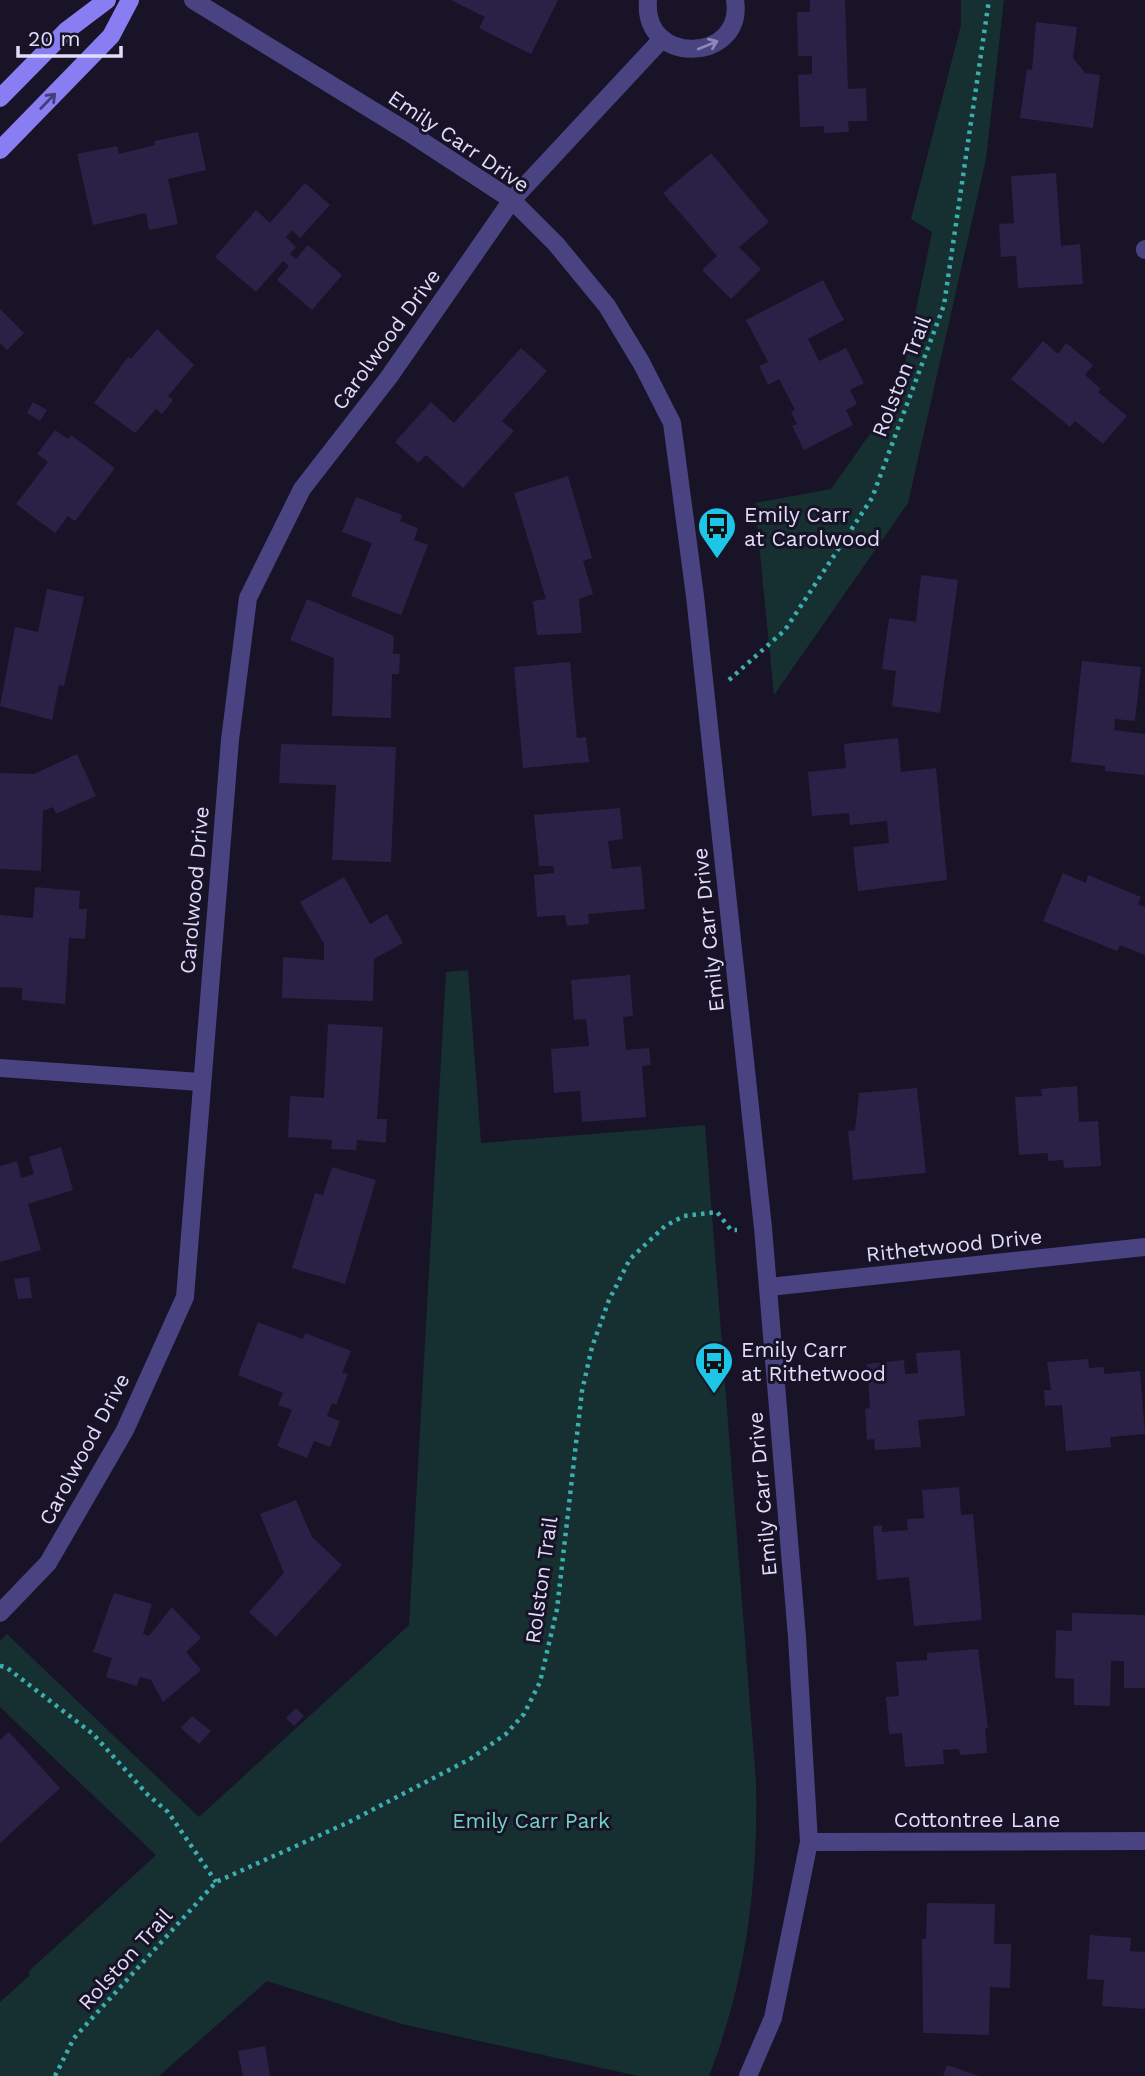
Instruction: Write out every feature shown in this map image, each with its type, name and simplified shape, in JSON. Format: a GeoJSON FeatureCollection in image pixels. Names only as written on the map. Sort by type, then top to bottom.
{"type":"FeatureCollection","features":[{"type":"Feature","properties":{"kind":"main road"},"geometry":{"type":"LineString","coordinates":[[0,98],[66,31],[107,0]]}},
{"type":"Feature","properties":{"kind":"main road"},"geometry":{"type":"LineString","coordinates":[[0,150],[111,36],[130,0]]}},
{"type":"Feature","properties":{"kind":"street","name":"Emily Carr Drive"},"geometry":{"type":"LineString","coordinates":[[193,0],[512,200],[556,244],[607,306],[642,364],[672,423],[695,596],[769,1287],[797,1637],[809,1842],[773,2018],[748,2076]]}},
{"type":"Feature","properties":{"kind":"street"},"geometry":{"type":"LineString","coordinates":[[648,0],[651,23],[662,39],[679,49],[699,50],[718,43],[731,28],[736,9],[735,0]]}},
{"type":"Feature","properties":{"kind":"street","name":"Carolwood Drive"},"geometry":{"type":"LineString","coordinates":[[0,1613],[48,1563],[125,1430],[185,1297],[200,1082],[230,740],[248,598],[302,489],[389,377],[512,200],[662,39]]}},
{"type":"Feature","properties":{"kind":"street"},"geometry":{"type":"LineString","coordinates":[[0,1068],[200,1082]]}},
{"type":"Feature","properties":{"kind":"street","name":"Rithetwood Drive"},"geometry":{"type":"LineString","coordinates":[[769,1287],[1145,1247]]}},
{"type":"Feature","properties":{"kind":"street","name":"Cottontree Lane"},"geometry":{"type":"LineString","coordinates":[[809,1842],[1145,1841]]}},
{"type":"Feature","properties":{"kind":"path","name":"Rolston Trail"},"geometry":{"type":"LineString","coordinates":[[705,701],[785,629],[872,498],[944,305],[989,0]]}},
{"type":"Feature","properties":{"kind":"path","name":"Rolston Trail"},"geometry":{"type":"LineString","coordinates":[[55,2076],[74,2038],[216,1882],[346,1824],[470,1759],[506,1734],[524,1714],[540,1682],[557,1609],[582,1391],[592,1347],[609,1300],[630,1259],[665,1226],[684,1216],[717,1212],[730,1230],[763,1228]]}},
{"type":"Feature","properties":{"kind":"path"},"geometry":{"type":"LineString","coordinates":[[0,1666],[6,1667],[93,1734],[167,1812],[216,1882]]}},
{"type":"Feature","properties":{"kind":"green space"},"geometry":{"type":"Polygon","coordinates":[[[961,0],[1004,0],[986,159],[908,503],[774,695],[755,503],[831,489],[899,393],[932,232],[911,219],[961,25],[961,0]]]}},
{"type":"Feature","properties":{"kind":"green space","name":"Emily Carr Park"},"geometry":{"type":"Polygon","coordinates":[[[468,970],[481,1143],[705,1125],[756,1783],[755,1858],[747,1932],[732,2004],[709,2076],[638,2076],[402,2024],[267,1981],[159,2076],[0,2076],[0,2002],[30,1975],[28,1972],[156,1855],[0,1707],[0,1641],[7,1634],[199,1817],[409,1625],[446,972],[468,970]]]}},
{"type":"Feature","properties":{"kind":"building"},"geometry":{"type":"Polygon","coordinates":[[[451,0],[558,0],[531,54],[479,28],[485,17],[451,0]]]}},
{"type":"Feature","properties":{"kind":"building"},"geometry":{"type":"Polygon","coordinates":[[[810,0],[845,0],[848,89],[866,88],[867,121],[848,121],[849,132],[824,133],[824,126],[800,127],[798,75],[812,74],[812,56],[798,56],[797,12],[810,12],[810,0]]]}},
{"type":"Feature","properties":{"kind":"building"},"geometry":{"type":"Polygon","coordinates":[[[1036,22],[1077,27],[1073,58],[1085,73],[1100,75],[1093,128],[1020,118],[1027,69],[1032,70],[1036,22]]]}},
{"type":"Feature","properties":{"kind":"building"},"geometry":{"type":"Polygon","coordinates":[[[198,132],[206,170],[168,179],[178,224],[149,230],[146,213],[93,225],[77,154],[117,146],[119,154],[155,145],[154,141],[198,132]]]}},
{"type":"Feature","properties":{"kind":"building"},"geometry":{"type":"Polygon","coordinates":[[[711,153],[769,222],[739,247],[761,269],[731,299],[702,270],[717,256],[663,193],[711,153]]]}},
{"type":"Feature","properties":{"kind":"building"},"geometry":{"type":"Polygon","coordinates":[[[1056,173],[1061,246],[1080,244],[1083,284],[1018,288],[1016,256],[1001,257],[999,224],[1014,223],[1011,176],[1056,173]]]}},
{"type":"Feature","properties":{"kind":"building"},"geometry":{"type":"Polygon","coordinates":[[[305,183],[330,205],[300,238],[292,230],[286,237],[296,247],[290,254],[296,259],[308,245],[342,275],[312,310],[277,280],[289,266],[283,261],[256,292],[215,257],[256,210],[270,223],[305,183]]]}},
{"type":"Feature","properties":{"kind":"building"},"geometry":{"type":"Polygon","coordinates":[[[823,280],[844,320],[808,339],[819,361],[846,348],[864,383],[850,390],[857,404],[846,410],[853,425],[804,450],[792,426],[797,424],[791,412],[795,410],[779,379],[768,385],[759,366],[768,362],[746,320],[823,280]]]}},
{"type":"Feature","properties":{"kind":"building"},"geometry":{"type":"Polygon","coordinates":[[[0,309],[24,333],[7,350],[0,343],[0,309]]]}},
{"type":"Feature","properties":{"kind":"building"},"geometry":{"type":"Polygon","coordinates":[[[157,329],[194,365],[168,396],[173,400],[162,414],[156,409],[135,433],[94,403],[128,357],[131,359],[157,329]]]}},
{"type":"Feature","properties":{"kind":"building"},"geometry":{"type":"Polygon","coordinates":[[[1043,341],[1058,354],[1066,343],[1093,365],[1085,375],[1101,389],[1098,392],[1127,416],[1103,444],[1075,421],[1070,427],[1011,379],[1043,341]]]}},
{"type":"Feature","properties":{"kind":"building"},"geometry":{"type":"Polygon","coordinates":[[[521,348],[547,371],[502,421],[514,431],[463,488],[426,455],[418,463],[395,442],[431,402],[454,423],[521,348]]]}},
{"type":"Feature","properties":{"kind":"building"},"geometry":{"type":"Polygon","coordinates":[[[33,402],[47,410],[40,421],[27,413],[33,402]]]}},
{"type":"Feature","properties":{"kind":"building"},"geometry":{"type":"Polygon","coordinates":[[[55,430],[68,439],[71,435],[115,468],[75,521],[68,516],[55,533],[16,504],[48,462],[37,454],[55,430]]]}},
{"type":"Feature","properties":{"kind":"building"},"geometry":{"type":"Polygon","coordinates":[[[568,476],[592,558],[583,561],[593,594],[579,599],[582,633],[537,635],[533,601],[546,599],[514,493],[568,476]]]}},
{"type":"Feature","properties":{"kind":"building"},"geometry":{"type":"Polygon","coordinates":[[[356,497],[402,515],[400,521],[418,528],[414,540],[428,545],[401,615],[351,596],[372,543],[342,532],[356,497]]]}},
{"type":"Feature","properties":{"kind":"building"},"geometry":{"type":"Polygon","coordinates":[[[921,575],[958,580],[940,713],[892,706],[896,671],[882,669],[889,618],[916,622],[921,575]]]}},
{"type":"Feature","properties":{"kind":"building"},"geometry":{"type":"Polygon","coordinates":[[[47,589],[84,597],[64,686],[59,685],[52,720],[0,706],[15,627],[38,632],[47,589]]]}},
{"type":"Feature","properties":{"kind":"building"},"geometry":{"type":"Polygon","coordinates":[[[307,599],[394,636],[393,654],[400,654],[399,674],[392,674],[391,718],[332,716],[334,658],[290,640],[307,599]]]}},
{"type":"Feature","properties":{"kind":"building"},"geometry":{"type":"Polygon","coordinates":[[[1082,661],[1141,667],[1135,721],[1115,719],[1114,730],[1145,734],[1145,775],[1105,771],[1105,766],[1071,762],[1082,661]]]}},
{"type":"Feature","properties":{"kind":"building"},"geometry":{"type":"Polygon","coordinates":[[[570,662],[577,738],[586,737],[589,762],[523,768],[514,667],[570,662]]]}},
{"type":"Feature","properties":{"kind":"building"},"geometry":{"type":"Polygon","coordinates":[[[898,738],[901,772],[936,768],[947,880],[858,891],[853,847],[889,843],[887,821],[850,825],[849,813],[812,816],[808,772],[846,768],[844,744],[898,738]]]}},
{"type":"Feature","properties":{"kind":"building"},"geometry":{"type":"Polygon","coordinates":[[[281,744],[396,747],[391,862],[332,860],[336,785],[279,783],[281,744]]]}},
{"type":"Feature","properties":{"kind":"building"},"geometry":{"type":"Polygon","coordinates":[[[77,754],[96,796],[56,814],[53,807],[43,811],[41,871],[0,869],[0,773],[34,774],[77,754]]]}},
{"type":"Feature","properties":{"kind":"building"},"geometry":{"type":"Polygon","coordinates":[[[620,808],[623,839],[608,841],[612,869],[641,866],[645,909],[588,914],[589,924],[567,926],[565,915],[537,917],[534,875],[554,873],[553,866],[539,866],[534,815],[620,808]]]}},
{"type":"Feature","properties":{"kind":"building"},"geometry":{"type":"Polygon","coordinates":[[[1063,873],[1086,883],[1088,875],[1141,897],[1138,904],[1145,907],[1145,955],[1120,945],[1117,951],[1043,921],[1063,873]]]}},
{"type":"Feature","properties":{"kind":"building"},"geometry":{"type":"Polygon","coordinates":[[[344,877],[370,924],[387,914],[403,943],[374,959],[373,1001],[282,998],[283,957],[324,960],[324,944],[300,902],[344,877]]]}},
{"type":"Feature","properties":{"kind":"building"},"geometry":{"type":"Polygon","coordinates":[[[35,887],[80,891],[79,909],[87,909],[85,939],[69,938],[65,1004],[22,1000],[22,988],[0,987],[0,915],[33,918],[35,887]]]}},
{"type":"Feature","properties":{"kind":"building"},"geometry":{"type":"Polygon","coordinates":[[[630,975],[633,1016],[623,1017],[626,1050],[649,1048],[651,1065],[642,1066],[646,1117],[582,1122],[580,1091],[554,1093],[551,1049],[589,1046],[586,1019],[574,1020],[571,980],[630,975]]]}},
{"type":"Feature","properties":{"kind":"building"},"geometry":{"type":"Polygon","coordinates":[[[328,1024],[383,1027],[377,1119],[387,1119],[386,1143],[357,1140],[356,1150],[331,1149],[332,1140],[288,1137],[290,1096],[324,1098],[328,1024]]]}},
{"type":"Feature","properties":{"kind":"building"},"geometry":{"type":"Polygon","coordinates":[[[1077,1086],[1079,1122],[1098,1121],[1101,1166],[1064,1168],[1063,1160],[1048,1161],[1048,1153],[1019,1155],[1015,1097],[1042,1096],[1041,1089],[1077,1086]]]}},
{"type":"Feature","properties":{"kind":"building"},"geometry":{"type":"Polygon","coordinates":[[[917,1088],[926,1173],[853,1180],[848,1131],[855,1130],[859,1093],[917,1088]]]}},
{"type":"Feature","properties":{"kind":"building"},"geometry":{"type":"Polygon","coordinates":[[[61,1147],[73,1190],[28,1204],[41,1250],[0,1262],[0,1166],[17,1161],[21,1178],[34,1174],[29,1157],[61,1147]]]}},
{"type":"Feature","properties":{"kind":"building"},"geometry":{"type":"Polygon","coordinates":[[[332,1167],[376,1180],[345,1284],[292,1268],[315,1193],[323,1195],[332,1167]]]}},
{"type":"Feature","properties":{"kind":"building"},"geometry":{"type":"Polygon","coordinates":[[[29,1277],[32,1298],[18,1299],[14,1279],[29,1277]]]}},
{"type":"Feature","properties":{"kind":"building"},"geometry":{"type":"Polygon","coordinates":[[[258,1322],[303,1339],[305,1333],[351,1351],[342,1373],[348,1374],[336,1405],[332,1403],[327,1416],[340,1421],[330,1447],[314,1441],[307,1458],[277,1446],[292,1410],[278,1405],[283,1393],[238,1375],[258,1322]]]}},
{"type":"Feature","properties":{"kind":"building"},"geometry":{"type":"Polygon","coordinates":[[[960,1350],[965,1416],[918,1420],[921,1447],[875,1450],[874,1439],[867,1440],[865,1409],[870,1408],[867,1364],[904,1360],[905,1374],[918,1373],[916,1353],[960,1350]]]}},
{"type":"Feature","properties":{"kind":"building"},"geometry":{"type":"Polygon","coordinates":[[[1088,1359],[1089,1368],[1104,1367],[1104,1374],[1140,1371],[1145,1434],[1110,1437],[1111,1447],[1066,1451],[1062,1405],[1045,1406],[1044,1390],[1051,1390],[1047,1362],[1088,1359]]]}},
{"type":"Feature","properties":{"kind":"building"},"geometry":{"type":"Polygon","coordinates":[[[959,1487],[961,1515],[973,1514],[982,1620],[914,1626],[909,1577],[877,1580],[873,1526],[882,1525],[882,1532],[908,1530],[907,1519],[924,1518],[922,1490],[959,1487]]]}},
{"type":"Feature","properties":{"kind":"building"},"geometry":{"type":"Polygon","coordinates":[[[296,1500],[312,1537],[342,1565],[276,1637],[249,1612],[284,1573],[260,1514],[296,1500]]]}},
{"type":"Feature","properties":{"kind":"building"},"geometry":{"type":"Polygon","coordinates":[[[114,1593],[152,1604],[143,1634],[149,1636],[172,1607],[201,1638],[186,1652],[201,1670],[163,1702],[151,1680],[140,1677],[137,1686],[106,1677],[112,1658],[93,1652],[114,1593]]]}},
{"type":"Feature","properties":{"kind":"building"},"geometry":{"type":"Polygon","coordinates":[[[1072,1613],[1145,1615],[1145,1688],[1124,1688],[1124,1661],[1111,1661],[1110,1706],[1074,1705],[1074,1679],[1055,1678],[1056,1630],[1072,1631],[1072,1613]]]}},
{"type":"Feature","properties":{"kind":"building"},"geometry":{"type":"Polygon","coordinates":[[[978,1649],[988,1728],[985,1728],[987,1753],[960,1755],[959,1749],[943,1750],[944,1764],[905,1767],[902,1733],[889,1734],[886,1697],[899,1696],[896,1662],[927,1660],[927,1653],[978,1649]]]}},
{"type":"Feature","properties":{"kind":"building"},"geometry":{"type":"Polygon","coordinates":[[[296,1708],[304,1716],[294,1726],[286,1718],[296,1708]]]}},
{"type":"Feature","properties":{"kind":"building"},"geometry":{"type":"Polygon","coordinates":[[[192,1716],[211,1731],[199,1744],[181,1728],[192,1716]]]}},
{"type":"Feature","properties":{"kind":"building"},"geometry":{"type":"Polygon","coordinates":[[[9,1732],[60,1788],[0,1843],[0,1740],[9,1732]]]}},
{"type":"Feature","properties":{"kind":"building"},"geometry":{"type":"Polygon","coordinates":[[[927,1903],[995,1904],[994,1944],[1011,1944],[1010,1988],[990,1987],[989,2035],[923,2033],[922,1939],[926,1939],[927,1903]]]}},
{"type":"Feature","properties":{"kind":"building"},"geometry":{"type":"Polygon","coordinates":[[[1090,1935],[1131,1938],[1130,1951],[1145,1952],[1145,2009],[1102,2006],[1104,1980],[1087,1979],[1090,1935]]]}},
{"type":"Feature","properties":{"kind":"building"},"geometry":{"type":"Polygon","coordinates":[[[265,2046],[270,2076],[243,2076],[238,2051],[265,2046]]]}},
{"type":"Feature","properties":{"kind":"building"},"geometry":{"type":"Polygon","coordinates":[[[947,2065],[979,2076],[943,2076],[947,2065]]]}},
{"type":"Feature","properties":{"kind":"place","name":"Emily Carr at Carolwood"},"geometry":{"type":"Point","coordinates":[717,560]}},
{"type":"Feature","properties":{"kind":"place","name":"Emily Carr at Rithetwood"},"geometry":{"type":"Point","coordinates":[714,1395]}}]}
